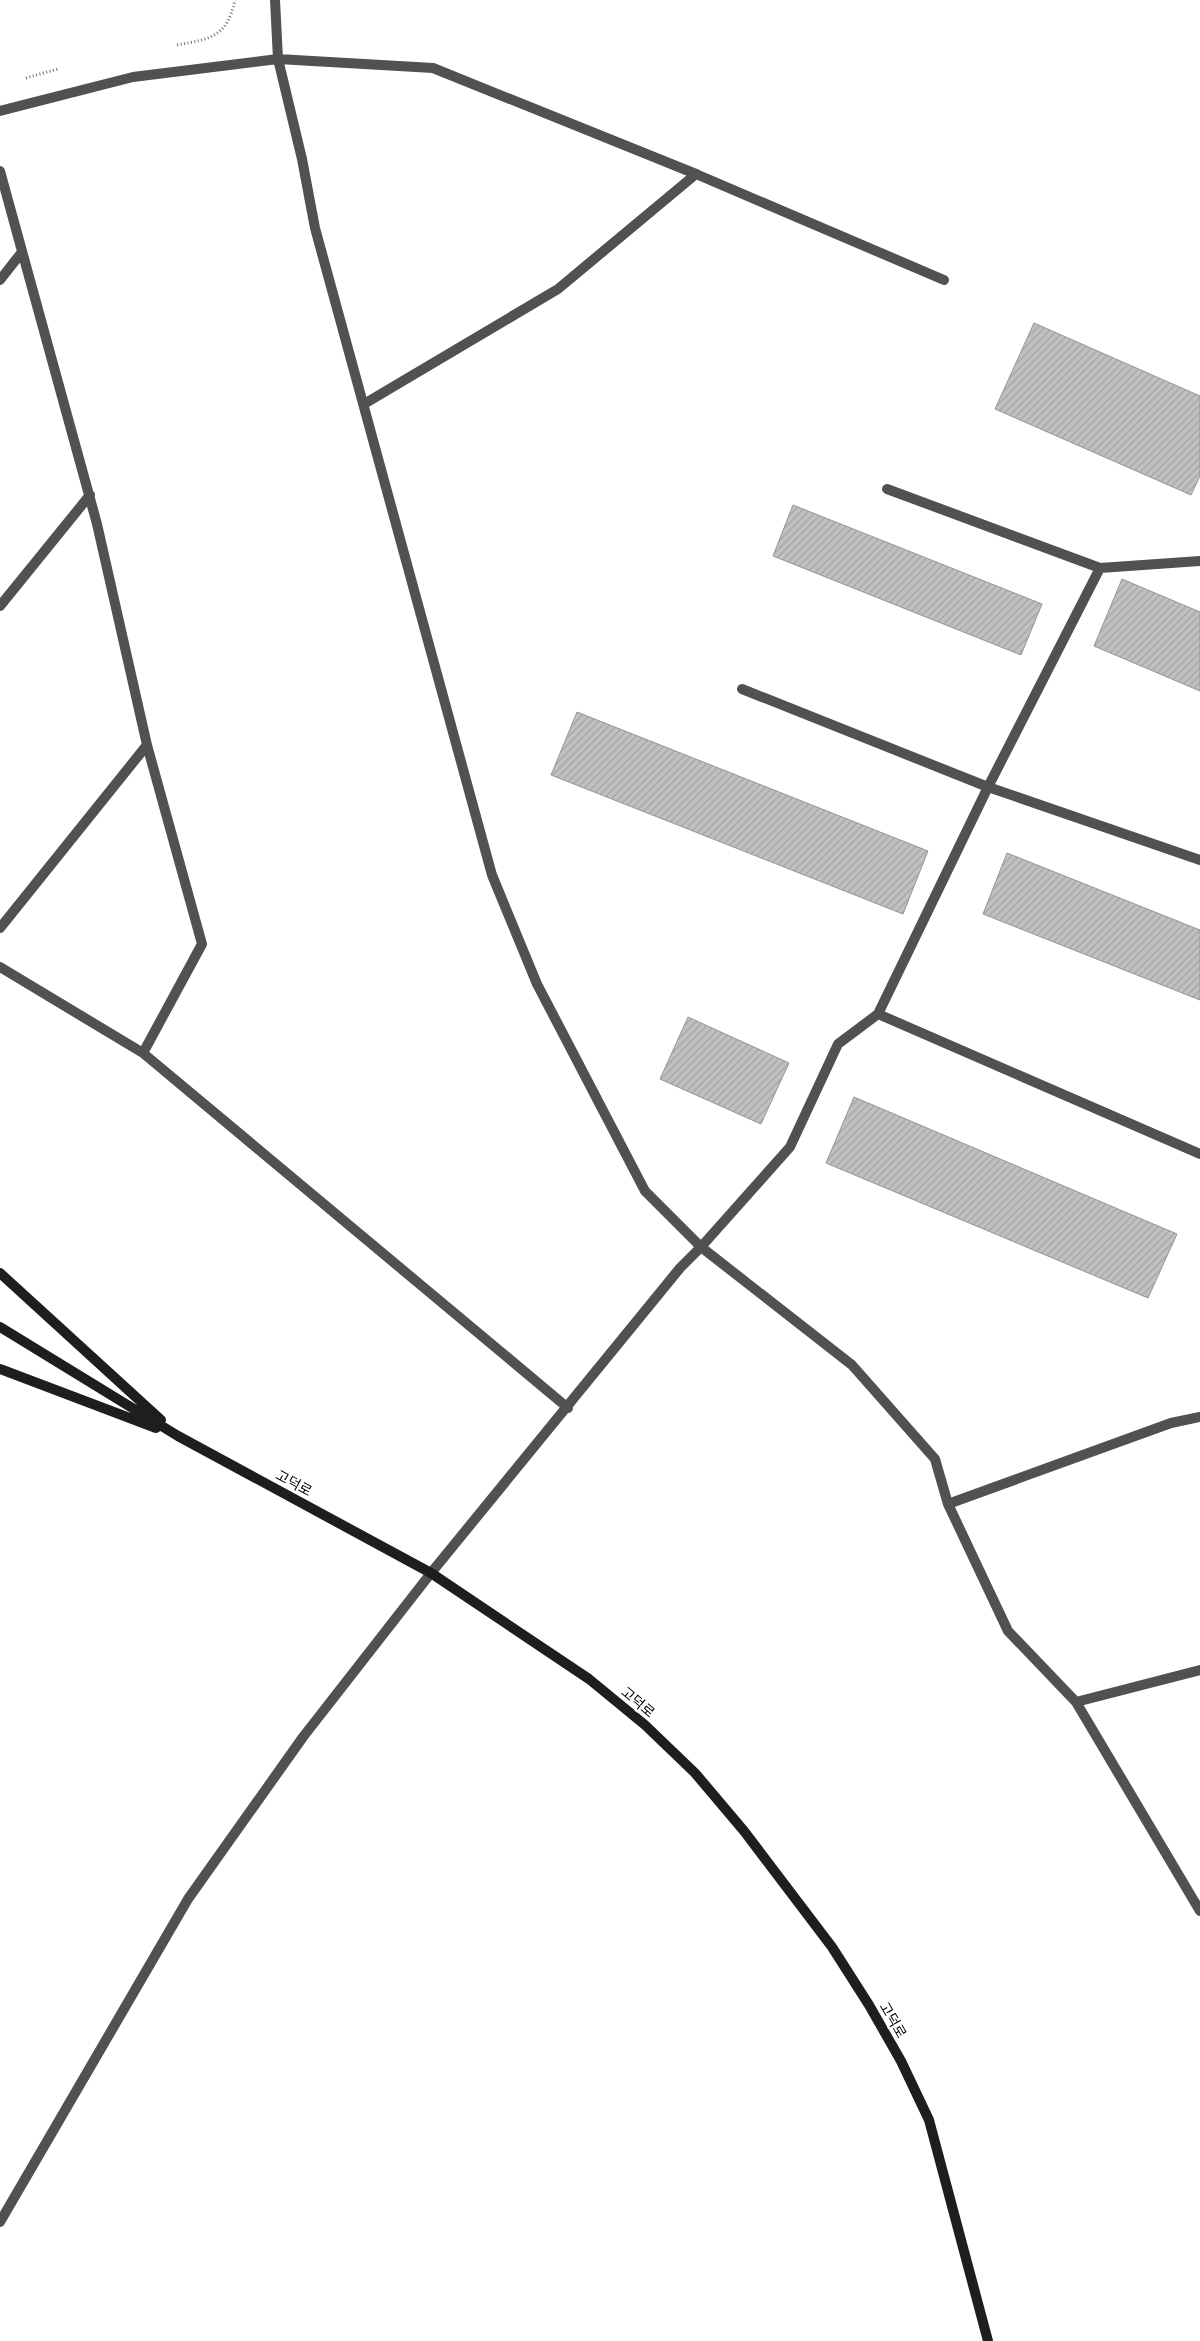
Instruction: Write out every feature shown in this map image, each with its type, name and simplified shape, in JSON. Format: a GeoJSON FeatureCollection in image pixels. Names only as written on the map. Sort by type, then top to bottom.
{"type":"FeatureCollection","features":[{"type":"Feature","properties":{"kind":"main road"},"geometry":{"type":"LineString","coordinates":[[0,1273],[178,1436]]}},
{"type":"Feature","properties":{"kind":"main road","name":"고덕로"},"geometry":{"type":"LineString","coordinates":[[0,1327],[178,1436],[431,1573],[589,1679],[645,1725],[695,1773],[744,1831],[832,1947],[869,2005],[901,2061],[929,2120],[988,2341]]}},
{"type":"Feature","properties":{"kind":"main road"},"geometry":{"type":"LineString","coordinates":[[0,1369],[178,1436]]}},
{"type":"Feature","properties":{"kind":"street"},"geometry":{"type":"LineString","coordinates":[[276,0],[278,59],[302,159],[315,228],[364,404],[415,600],[492,875],[537,984],[645,1191],[701,1248],[852,1365],[935,1459],[948,1504],[1008,1631],[1076,1702],[1200,1911]]}},
{"type":"Feature","properties":{"kind":"street"},"geometry":{"type":"LineString","coordinates":[[0,111],[132,77],[278,59],[433,68],[696,174],[944,280]]}},
{"type":"Feature","properties":{"kind":"street"},"geometry":{"type":"LineString","coordinates":[[0,171],[90,496],[147,745],[202,944],[143,1053]]}},
{"type":"Feature","properties":{"kind":"street"},"geometry":{"type":"LineString","coordinates":[[364,404],[558,289],[696,174]]}},
{"type":"Feature","properties":{"kind":"street"},"geometry":{"type":"LineString","coordinates":[[0,280],[22,252]]}},
{"type":"Feature","properties":{"kind":"street"},"geometry":{"type":"LineString","coordinates":[[887,490],[1100,568],[1200,561]]}},
{"type":"Feature","properties":{"kind":"street"},"geometry":{"type":"LineString","coordinates":[[0,606],[90,496]]}},
{"type":"Feature","properties":{"kind":"street"},"geometry":{"type":"LineString","coordinates":[[0,2222],[188,1899],[303,1737],[431,1573],[568,1408],[680,1268],[701,1248],[790,1147],[838,1044],[878,1014],[988,787],[1100,568]]}},
{"type":"Feature","properties":{"kind":"street"},"geometry":{"type":"LineString","coordinates":[[742,689],[988,787],[1200,860]]}},
{"type":"Feature","properties":{"kind":"street"},"geometry":{"type":"LineString","coordinates":[[0,928],[147,745]]}},
{"type":"Feature","properties":{"kind":"street"},"geometry":{"type":"LineString","coordinates":[[0,967],[143,1053],[568,1408]]}},
{"type":"Feature","properties":{"kind":"street"},"geometry":{"type":"LineString","coordinates":[[878,1014],[1200,1154]]}},
{"type":"Feature","properties":{"kind":"street"},"geometry":{"type":"LineString","coordinates":[[948,1504],[1171,1423],[1200,1417]]}},
{"type":"Feature","properties":{"kind":"street"},"geometry":{"type":"LineString","coordinates":[[1076,1702],[1200,1670]]}},
{"type":"Feature","properties":{"kind":"building"},"geometry":{"type":"Polygon","coordinates":[[[1034,323],[1200,396],[1200,476],[1191,495],[995,409],[1034,323]]]}},
{"type":"Feature","properties":{"kind":"building"},"geometry":{"type":"Polygon","coordinates":[[[793,505],[1042,604],[1021,655],[773,556],[793,505]]]}},
{"type":"Feature","properties":{"kind":"building"},"geometry":{"type":"Polygon","coordinates":[[[1122,579],[1200,612],[1200,691],[1094,646],[1122,579]]]}},
{"type":"Feature","properties":{"kind":"building"},"geometry":{"type":"Polygon","coordinates":[[[577,712],[928,851],[903,914],[551,775],[577,712]]]}},
{"type":"Feature","properties":{"kind":"building"},"geometry":{"type":"Polygon","coordinates":[[[1007,853],[1200,930],[1200,1000],[983,914],[1007,853]]]}},
{"type":"Feature","properties":{"kind":"building"},"geometry":{"type":"Polygon","coordinates":[[[688,1017],[789,1063],[761,1124],[660,1079],[688,1017]]]}},
{"type":"Feature","properties":{"kind":"building"},"geometry":{"type":"Polygon","coordinates":[[[854,1097],[1177,1234],[1148,1298],[826,1163],[854,1097]]]}}]}
